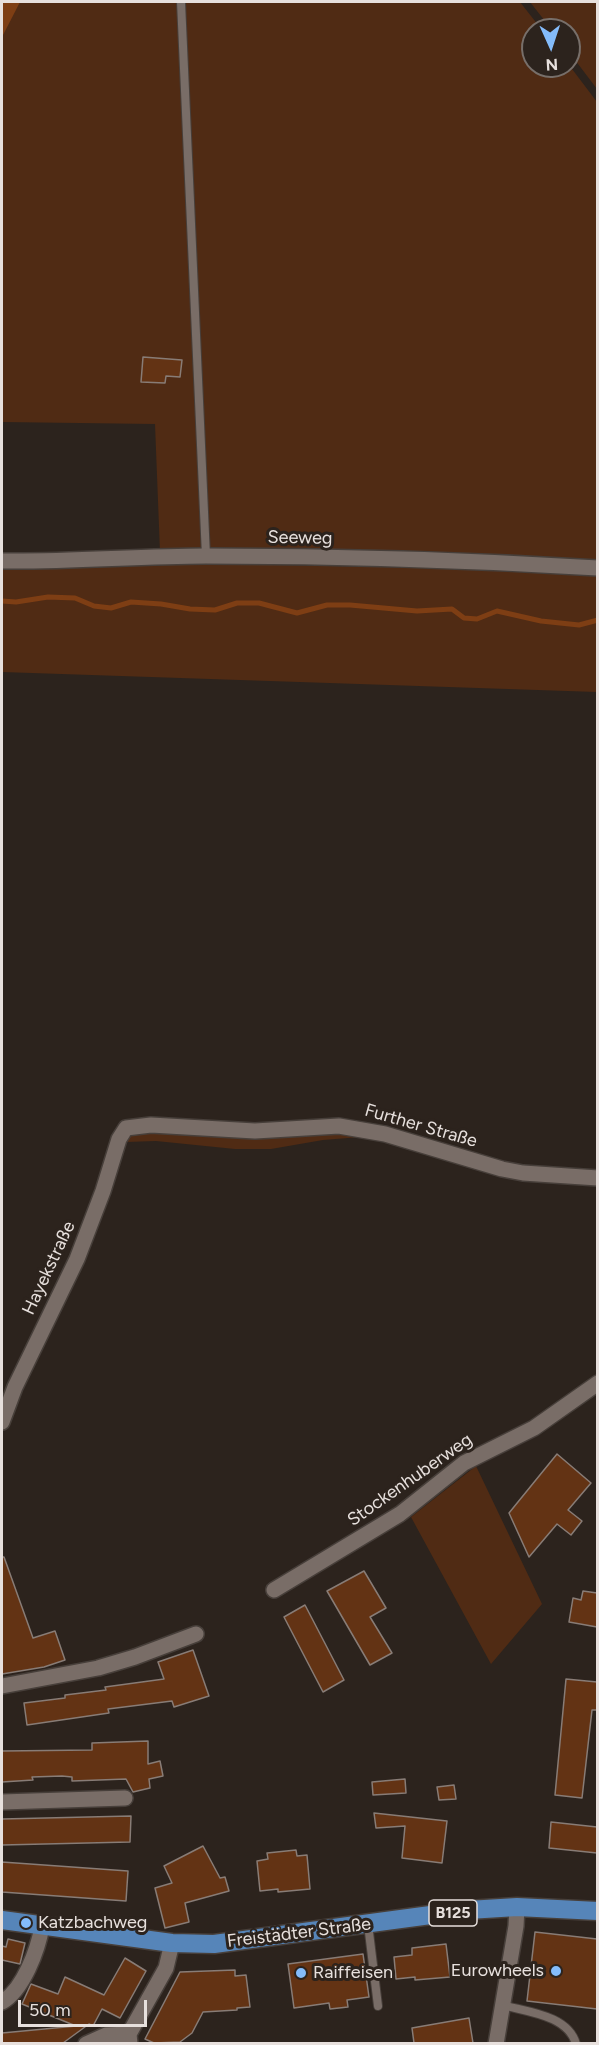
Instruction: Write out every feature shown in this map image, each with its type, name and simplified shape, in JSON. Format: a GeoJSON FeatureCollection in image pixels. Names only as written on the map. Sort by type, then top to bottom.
{"type":"FeatureCollection","features":[{"type":"Feature","properties":{"kind":"main road","name":"Freistädter Straße"},"geometry":{"type":"LineString","coordinates":[[2,1920],[172,1942],[213,1944],[468,1910],[516,1907],[597,1911]]}},
{"type":"Feature","properties":{"kind":"street","name":"Seeweg"},"geometry":{"type":"LineString","coordinates":[[2,561],[206,556],[533,564],[597,568]]}},
{"type":"Feature","properties":{"kind":"street","name":"Further Straße"},"geometry":{"type":"LineString","coordinates":[[126,1128],[151,1125],[255,1131],[339,1126],[385,1134],[502,1169],[523,1173],[597,1178]]}},
{"type":"Feature","properties":{"kind":"street","name":"Hayekstraße"},"geometry":{"type":"LineString","coordinates":[[2,1422],[8,1403],[76,1259],[104,1191],[119,1139],[126,1128]]}},
{"type":"Feature","properties":{"kind":"street","name":"Stockenhuberweg"},"geometry":{"type":"LineString","coordinates":[[274,1590],[400,1514],[464,1463],[542,1423],[597,1383]]}},
{"type":"Feature","properties":{"kind":"street"},"geometry":{"type":"LineString","coordinates":[[2,1686],[98,1668],[196,1634]]}},
{"type":"Feature","properties":{"kind":"street"},"geometry":{"type":"LineString","coordinates":[[2,1802],[125,1798]]}},
{"type":"Feature","properties":{"kind":"street"},"geometry":{"type":"LineString","coordinates":[[496,2043],[516,1926],[516,1907]]}},
{"type":"Feature","properties":{"kind":"street"},"geometry":{"type":"LineString","coordinates":[[2,2002],[11,1997],[18,1988],[39,1942],[42,1926]]}},
{"type":"Feature","properties":{"kind":"street"},"geometry":{"type":"LineString","coordinates":[[86,2043],[106,2035],[130,2039],[166,1968],[172,1942]]}},
{"type":"Feature","properties":{"kind":"lane"},"geometry":{"type":"LineString","coordinates":[[181,2],[206,556]]}},
{"type":"Feature","properties":{"kind":"lane"},"geometry":{"type":"LineString","coordinates":[[368,1924],[378,2006]]}},
{"type":"Feature","properties":{"kind":"lane"},"geometry":{"type":"LineString","coordinates":[[502,2005],[538,2014],[562,2024],[574,2036],[576,2043]]}},
{"type":"Feature","properties":{"kind":"shaded area"},"geometry":{"type":"Polygon","coordinates":[[[2,2],[520,2],[533,18],[521,18],[521,78],[579,78],[597,102],[597,561],[160,552],[155,424],[2,422],[2,2]]]}},
{"type":"Feature","properties":{"kind":"shaded area"},"geometry":{"type":"Polygon","coordinates":[[[2,2],[20,2],[2,37],[2,2]]]}},
{"type":"Feature","properties":{"kind":"shaded area"},"geometry":{"type":"Polygon","coordinates":[[[530,2],[597,2],[597,89],[581,68],[581,18],[543,18],[530,2]]]}},
{"type":"Feature","properties":{"kind":"shaded area"},"geometry":{"type":"Polygon","coordinates":[[[218,564],[489,569],[597,575],[597,692],[2,672],[2,568],[218,564]]]}},
{"type":"Feature","properties":{"kind":"shaded area"},"geometry":{"type":"Polygon","coordinates":[[[145,1130],[307,1131],[373,1136],[323,1140],[271,1149],[235,1149],[156,1141],[126,1142],[132,1134],[145,1130]]]}},
{"type":"Feature","properties":{"kind":"shaded area"},"geometry":{"type":"Polygon","coordinates":[[[476,1466],[542,1604],[491,1664],[411,1517],[476,1466]]]}},
{"type":"Feature","properties":{"kind":"building"},"geometry":{"type":"Polygon","coordinates":[[[143,357],[182,360],[180,377],[166,376],[165,383],[141,382],[143,357]]]}},
{"type":"Feature","properties":{"kind":"building"},"geometry":{"type":"Polygon","coordinates":[[[557,1454],[591,1483],[568,1510],[582,1521],[571,1535],[557,1524],[529,1557],[509,1513],[557,1454]]]}},
{"type":"Feature","properties":{"kind":"building"},"geometry":{"type":"Polygon","coordinates":[[[2,1557],[4,1557],[33,1638],[55,1631],[65,1660],[44,1667],[2,1674],[2,1557]]]}},
{"type":"Feature","properties":{"kind":"building"},"geometry":{"type":"Polygon","coordinates":[[[364,1571],[386,1608],[370,1617],[392,1653],[370,1665],[327,1591],[364,1571]]]}},
{"type":"Feature","properties":{"kind":"building"},"geometry":{"type":"Polygon","coordinates":[[[583,1591],[597,1593],[597,1627],[569,1622],[573,1598],[581,1600],[583,1591]]]}},
{"type":"Feature","properties":{"kind":"building"},"geometry":{"type":"Polygon","coordinates":[[[305,1605],[344,1680],[323,1692],[284,1617],[305,1605]]]}},
{"type":"Feature","properties":{"kind":"building"},"geometry":{"type":"Polygon","coordinates":[[[193,1650],[209,1696],[174,1707],[172,1701],[108,1709],[109,1713],[27,1725],[24,1703],[106,1690],[105,1687],[164,1679],[158,1662],[193,1650]]]}},
{"type":"Feature","properties":{"kind":"building"},"geometry":{"type":"Polygon","coordinates":[[[566,1679],[597,1682],[597,1710],[592,1710],[582,1798],[555,1795],[566,1679]]]}},
{"type":"Feature","properties":{"kind":"building"},"geometry":{"type":"Polygon","coordinates":[[[148,1741],[148,1764],[160,1761],[163,1776],[149,1779],[150,1788],[133,1792],[126,1779],[72,1781],[72,1777],[62,1776],[32,1777],[33,1780],[2,1782],[2,1751],[92,1750],[92,1743],[148,1741]]]}},
{"type":"Feature","properties":{"kind":"building"},"geometry":{"type":"Polygon","coordinates":[[[405,1779],[406,1793],[373,1795],[372,1782],[405,1779]]]}},
{"type":"Feature","properties":{"kind":"building"},"geometry":{"type":"Polygon","coordinates":[[[454,1785],[456,1799],[439,1800],[437,1787],[454,1785]]]}},
{"type":"Feature","properties":{"kind":"building"},"geometry":{"type":"Polygon","coordinates":[[[374,1813],[447,1821],[442,1863],[402,1858],[405,1826],[376,1828],[374,1813]]]}},
{"type":"Feature","properties":{"kind":"building"},"geometry":{"type":"Polygon","coordinates":[[[131,1816],[130,1842],[2,1845],[2,1819],[131,1816]]]}},
{"type":"Feature","properties":{"kind":"building"},"geometry":{"type":"Polygon","coordinates":[[[551,1822],[597,1827],[597,1853],[549,1848],[551,1822]]]}},
{"type":"Feature","properties":{"kind":"building"},"geometry":{"type":"Polygon","coordinates":[[[203,1846],[220,1878],[225,1877],[229,1891],[185,1903],[189,1922],[165,1928],[155,1888],[172,1883],[164,1866],[203,1846]]]}},
{"type":"Feature","properties":{"kind":"building"},"geometry":{"type":"Polygon","coordinates":[[[296,1850],[297,1856],[307,1855],[310,1889],[260,1891],[257,1861],[268,1859],[267,1853],[296,1850]]]}},
{"type":"Feature","properties":{"kind":"building"},"geometry":{"type":"Polygon","coordinates":[[[2,1862],[128,1871],[126,1901],[2,1892],[2,1862]]]}},
{"type":"Feature","properties":{"kind":"building"},"geometry":{"type":"Polygon","coordinates":[[[535,1932],[597,1939],[597,2009],[527,2001],[535,1932]]]}},
{"type":"Feature","properties":{"kind":"building"},"geometry":{"type":"Polygon","coordinates":[[[8,1939],[25,1943],[20,1964],[2,1960],[2,1946],[6,1947],[8,1939]]]}},
{"type":"Feature","properties":{"kind":"building"},"geometry":{"type":"Polygon","coordinates":[[[446,1944],[450,1977],[396,1979],[394,1957],[412,1955],[412,1948],[446,1944]]]}},
{"type":"Feature","properties":{"kind":"building"},"geometry":{"type":"Polygon","coordinates":[[[363,1954],[369,1997],[347,2000],[348,2007],[330,2009],[329,2003],[294,2008],[288,1964],[363,1954]]]}},
{"type":"Feature","properties":{"kind":"building"},"geometry":{"type":"Polygon","coordinates":[[[125,1958],[146,1971],[120,2018],[102,2009],[93,2026],[89,2024],[63,2043],[2,2043],[2,2033],[76,2026],[22,2004],[31,1984],[58,1994],[65,1977],[104,1995],[125,1958]]]}},
{"type":"Feature","properties":{"kind":"building"},"geometry":{"type":"Polygon","coordinates":[[[235,1970],[235,1976],[246,1975],[250,2007],[203,2012],[192,2033],[180,2042],[154,2043],[145,2039],[180,1972],[235,1970]]]}},
{"type":"Feature","properties":{"kind":"building"},"geometry":{"type":"Polygon","coordinates":[[[469,2018],[473,2043],[414,2043],[412,2028],[469,2018]]]}},
{"type":"Feature","properties":{"kind":"waterway"},"geometry":{"type":"LineString","coordinates":[[2,601],[16,602],[48,597],[75,598],[94,606],[111,608],[131,602],[215,610],[237,603],[259,603],[297,613],[327,605],[350,605],[417,611],[452,609],[464,618],[477,619],[497,611],[541,621],[579,625],[598,620]]}},
{"type":"Feature","properties":{"kind":"place","name":"Katzbachweg"},"geometry":{"type":"Point","coordinates":[26,1923]}},
{"type":"Feature","properties":{"kind":"place","name":"Eurowheels"},"geometry":{"type":"Point","coordinates":[556,1971]}},
{"type":"Feature","properties":{"kind":"place","name":"Raiffeisen"},"geometry":{"type":"Point","coordinates":[301,1973]}}]}
